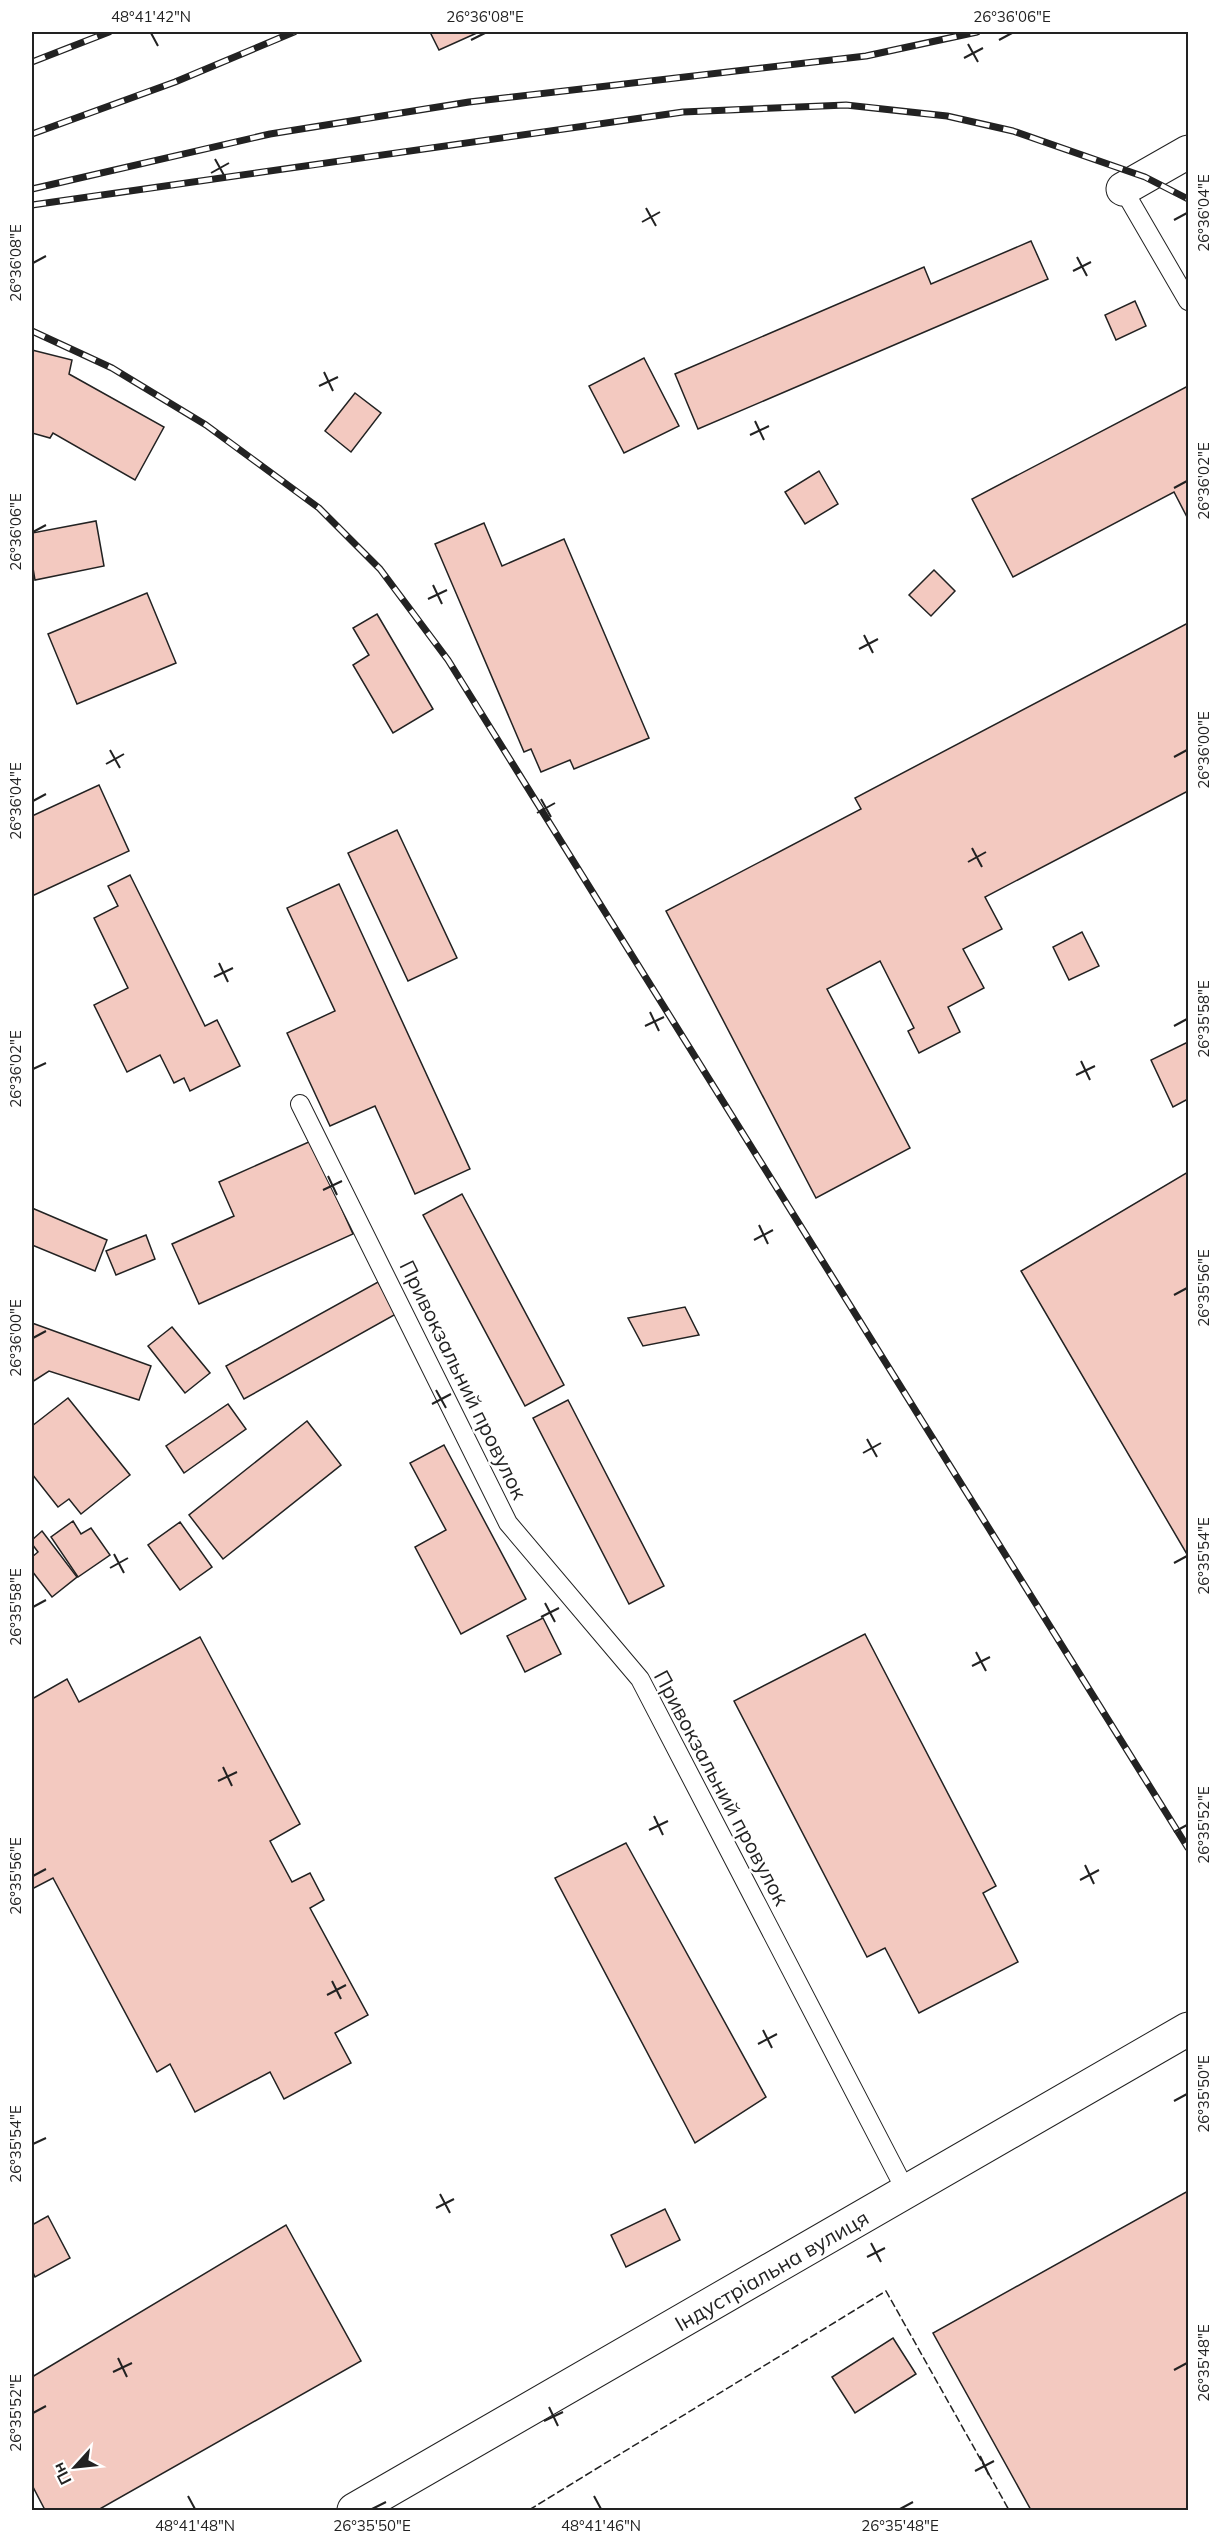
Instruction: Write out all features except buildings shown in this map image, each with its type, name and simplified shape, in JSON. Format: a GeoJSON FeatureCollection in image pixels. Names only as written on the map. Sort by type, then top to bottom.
{"type":"FeatureCollection","features":[{"type":"Feature","properties":{"kind":"street"},"geometry":{"type":"LineString","coordinates":[[1123,189],[1188,152]]}},
{"type":"Feature","properties":{"kind":"street","name":"Індустріальна вулиця"},"geometry":{"type":"LineString","coordinates":[[354,2511],[1188,2029]]}},
{"type":"Feature","properties":{"kind":"lane"},"geometry":{"type":"LineString","coordinates":[[1123,189],[1188,301]]}},
{"type":"Feature","properties":{"kind":"lane","name":"Привокзальний провулок"},"geometry":{"type":"LineString","coordinates":[[300,1104],[508,1523],[640,1679],[907,2193]]}},
{"type":"Feature","properties":{"kind":"railway"},"geometry":{"type":"LineString","coordinates":[[32,62],[109,32]]}},
{"type":"Feature","properties":{"kind":"railway"},"geometry":{"type":"LineString","coordinates":[[32,134],[175,82],[294,32]]}},
{"type":"Feature","properties":{"kind":"railway"},"geometry":{"type":"LineString","coordinates":[[32,189],[270,134],[469,102],[866,56],[977,32]]}},
{"type":"Feature","properties":{"kind":"railway"},"geometry":{"type":"LineString","coordinates":[[32,205],[683,112],[846,105],[947,116],[1013,131],[1145,177],[1188,199]]}},
{"type":"Feature","properties":{"kind":"railway"},"geometry":{"type":"LineString","coordinates":[[32,331],[112,368],[206,425],[319,508],[380,569],[448,660],[1188,1848]]}},
{"type":"Feature","properties":{"kind":"fence"},"geometry":{"type":"LineString","coordinates":[[529,2510],[886,2291],[1009,2510]]}}]}
